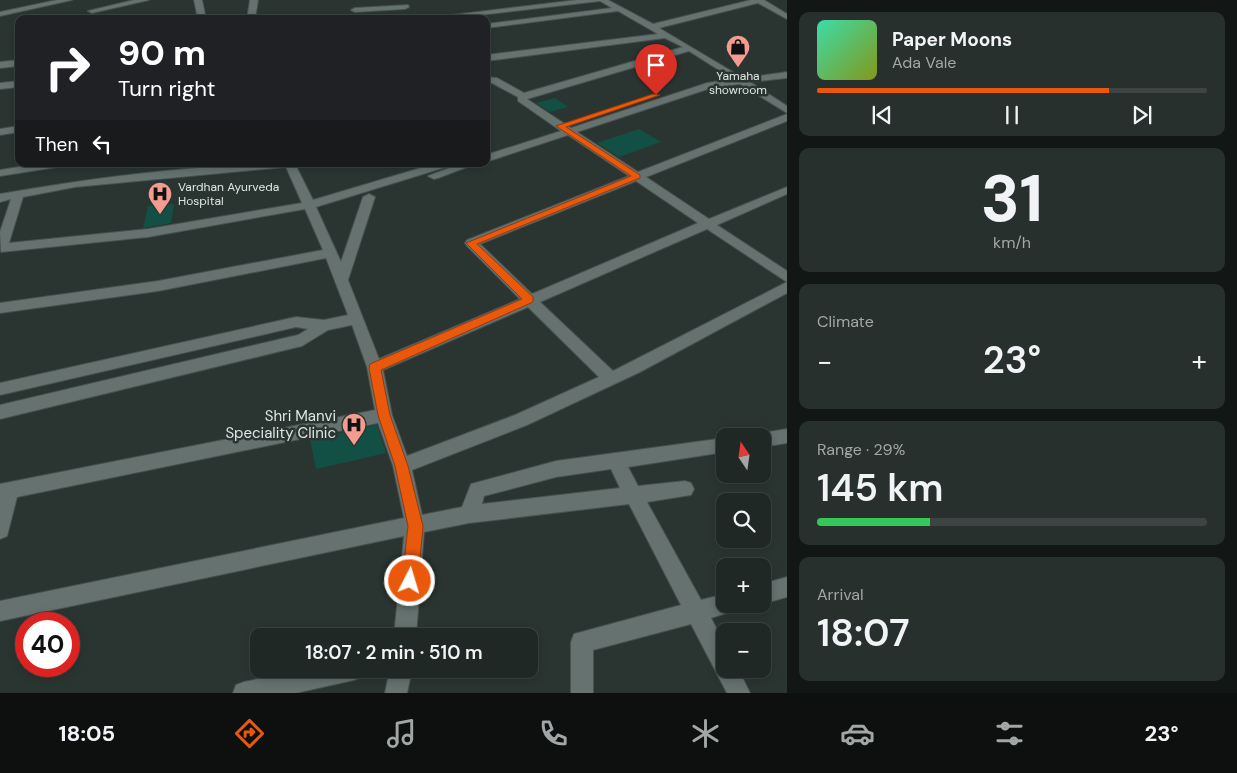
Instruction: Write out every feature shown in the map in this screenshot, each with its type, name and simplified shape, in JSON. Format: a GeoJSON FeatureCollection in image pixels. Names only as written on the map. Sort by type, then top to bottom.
{"type":"FeatureCollection","features":[{"type":"Feature","properties":{"kind":"street"},"geometry":{"type":"LineString","coordinates":[[0,12],[54,0]]}},
{"type":"Feature","properties":{"kind":"street"},"geometry":{"type":"LineString","coordinates":[[0,12],[68,0]]}},
{"type":"Feature","properties":{"kind":"street"},"geometry":{"type":"LineString","coordinates":[[92,11],[145,0]]}},
{"type":"Feature","properties":{"kind":"street"},"geometry":{"type":"LineString","coordinates":[[198,0],[201,15]]}},
{"type":"Feature","properties":{"kind":"street"},"geometry":{"type":"LineString","coordinates":[[252,15],[254,0]]}},
{"type":"Feature","properties":{"kind":"street"},"geometry":{"type":"LineString","coordinates":[[460,15],[597,0]]}},
{"type":"Feature","properties":{"kind":"street"},"geometry":{"type":"LineString","coordinates":[[603,0],[690,48],[734,78],[787,110]]}},
{"type":"Feature","properties":{"kind":"street"},"geometry":{"type":"LineString","coordinates":[[652,27],[759,0],[787,17]]}},
{"type":"Feature","properties":{"kind":"street"},"geometry":{"type":"LineString","coordinates":[[355,10],[405,6]]}},
{"type":"Feature","properties":{"kind":"street"},"geometry":{"type":"LineString","coordinates":[[490,25],[620,9]]}},
{"type":"Feature","properties":{"kind":"street"},"geometry":{"type":"LineString","coordinates":[[776,11],[787,9]]}},
{"type":"Feature","properties":{"kind":"street"},"geometry":{"type":"LineString","coordinates":[[490,58],[666,35]]}},
{"type":"Feature","properties":{"kind":"street"},"geometry":{"type":"LineString","coordinates":[[490,80],[494,80],[523,96],[690,48]]}},
{"type":"Feature","properties":{"kind":"street"},"geometry":{"type":"LineString","coordinates":[[490,51],[496,57]]}},
{"type":"Feature","properties":{"kind":"street"},"geometry":{"type":"LineString","coordinates":[[0,56],[15,54]]}},
{"type":"Feature","properties":{"kind":"street"},"geometry":{"type":"LineString","coordinates":[[0,65],[15,63]]}},
{"type":"Feature","properties":{"kind":"street"},"geometry":{"type":"LineString","coordinates":[[490,149],[564,129],[734,78],[787,70]]}},
{"type":"Feature","properties":{"kind":"street"},"geometry":{"type":"LineString","coordinates":[[734,78],[787,75]]}},
{"type":"Feature","properties":{"kind":"street"},"geometry":{"type":"LineString","coordinates":[[0,86],[15,84]]}},
{"type":"Feature","properties":{"kind":"street"},"geometry":{"type":"LineString","coordinates":[[523,96],[521,99],[524,103],[787,277]]}},
{"type":"Feature","properties":{"kind":"street"},"geometry":{"type":"LineString","coordinates":[[611,379],[471,243],[787,117]]}},
{"type":"Feature","properties":{"kind":"street"},"geometry":{"type":"LineString","coordinates":[[0,121],[15,119]]}},
{"type":"Feature","properties":{"kind":"street"},"geometry":{"type":"LineString","coordinates":[[0,132],[15,129]]}},
{"type":"Feature","properties":{"kind":"street"},"geometry":{"type":"LineString","coordinates":[[490,157],[564,129]]}},
{"type":"Feature","properties":{"kind":"street"},"geometry":{"type":"LineString","coordinates":[[0,173],[38,167]]}},
{"type":"Feature","properties":{"kind":"street"},"geometry":{"type":"LineString","coordinates":[[0,198],[75,184],[252,167]]}},
{"type":"Feature","properties":{"kind":"street"},"geometry":{"type":"LineString","coordinates":[[291,167],[331,253],[375,368],[384,415],[402,466],[415,526],[405,628]]}},
{"type":"Feature","properties":{"kind":"street"},"geometry":{"type":"LineString","coordinates":[[311,209],[436,167]]}},
{"type":"Feature","properties":{"kind":"street"},"geometry":{"type":"LineString","coordinates":[[18,195],[0,248],[148,233],[311,209],[369,197],[461,167]]}},
{"type":"Feature","properties":{"kind":"street"},"geometry":{"type":"LineString","coordinates":[[375,368],[787,190]]}},
{"type":"Feature","properties":{"kind":"street"},"geometry":{"type":"LineString","coordinates":[[341,280],[369,197]]}},
{"type":"Feature","properties":{"kind":"street"},"geometry":{"type":"LineString","coordinates":[[0,308],[158,286],[331,253]]}},
{"type":"Feature","properties":{"kind":"street"},"geometry":{"type":"LineString","coordinates":[[402,466],[521,420],[611,379],[787,287]]}},
{"type":"Feature","properties":{"kind":"street"},"geometry":{"type":"LineString","coordinates":[[0,412],[302,340],[324,326],[356,319]]}},
{"type":"Feature","properties":{"kind":"street"},"geometry":{"type":"LineString","coordinates":[[0,389],[296,322],[324,326]]}},
{"type":"Feature","properties":{"kind":"street"},"geometry":{"type":"LineString","coordinates":[[0,530],[5,491],[384,415]]}},
{"type":"Feature","properties":{"kind":"street"},"geometry":{"type":"LineString","coordinates":[[771,439],[787,436]]}},
{"type":"Feature","properties":{"kind":"street"},"geometry":{"type":"LineString","coordinates":[[469,514],[477,490],[556,469],[716,446]]}},
{"type":"Feature","properties":{"kind":"street"},"geometry":{"type":"LineString","coordinates":[[615,460],[716,649]]}},
{"type":"Feature","properties":{"kind":"street"},"geometry":{"type":"LineString","coordinates":[[0,611],[469,514],[685,489]]}},
{"type":"Feature","properties":{"kind":"street"},"geometry":{"type":"LineString","coordinates":[[771,591],[787,587]]}},
{"type":"Feature","properties":{"kind":"street"},"geometry":{"type":"LineString","coordinates":[[582,693],[582,642],[716,607]]}},
{"type":"Feature","properties":{"kind":"street"},"geometry":{"type":"LineString","coordinates":[[244,693],[313,678]]}},
{"type":"Feature","properties":{"kind":"street"},"geometry":{"type":"LineString","coordinates":[[396,693],[399,678]]}},
{"type":"Feature","properties":{"kind":"street"},"geometry":{"type":"LineString","coordinates":[[731,678],[739,693]]}},
{"type":"Feature","properties":{"kind":"building"},"geometry":{"type":"Polygon","coordinates":[[[555,98],[568,107],[550,112],[536,103],[555,98]]]}},
{"type":"Feature","properties":{"kind":"building"},"geometry":{"type":"Polygon","coordinates":[[[639,129],[661,142],[619,157],[597,143],[639,129]]]}},
{"type":"Feature","properties":{"kind":"building"},"geometry":{"type":"Polygon","coordinates":[[[174,204],[171,223],[143,228],[148,206],[174,204]]]}},
{"type":"Feature","properties":{"kind":"building"},"geometry":{"type":"Polygon","coordinates":[[[377,425],[386,453],[316,469],[310,439],[377,425]]]}},
{"type":"Feature","properties":{"kind":"place","name":"Yamaha showroom"},"geometry":{"type":"Point","coordinates":[738,68]}},
{"type":"Feature","properties":{"kind":"place","name":"Vardhan Ayurveda Hospital"},"geometry":{"type":"Point","coordinates":[160,215]}},
{"type":"Feature","properties":{"kind":"place","name":"Shri Manvi Speciality Clinic"},"geometry":{"type":"Point","coordinates":[354,446]}},
{"type":"Feature","properties":{"kind":"route"},"geometry":{"type":"LineString","coordinates":[[410,581],[415,526],[402,466],[384,415],[375,368],[529,300],[471,243],[637,177],[560,126],[656,95]]}}]}
